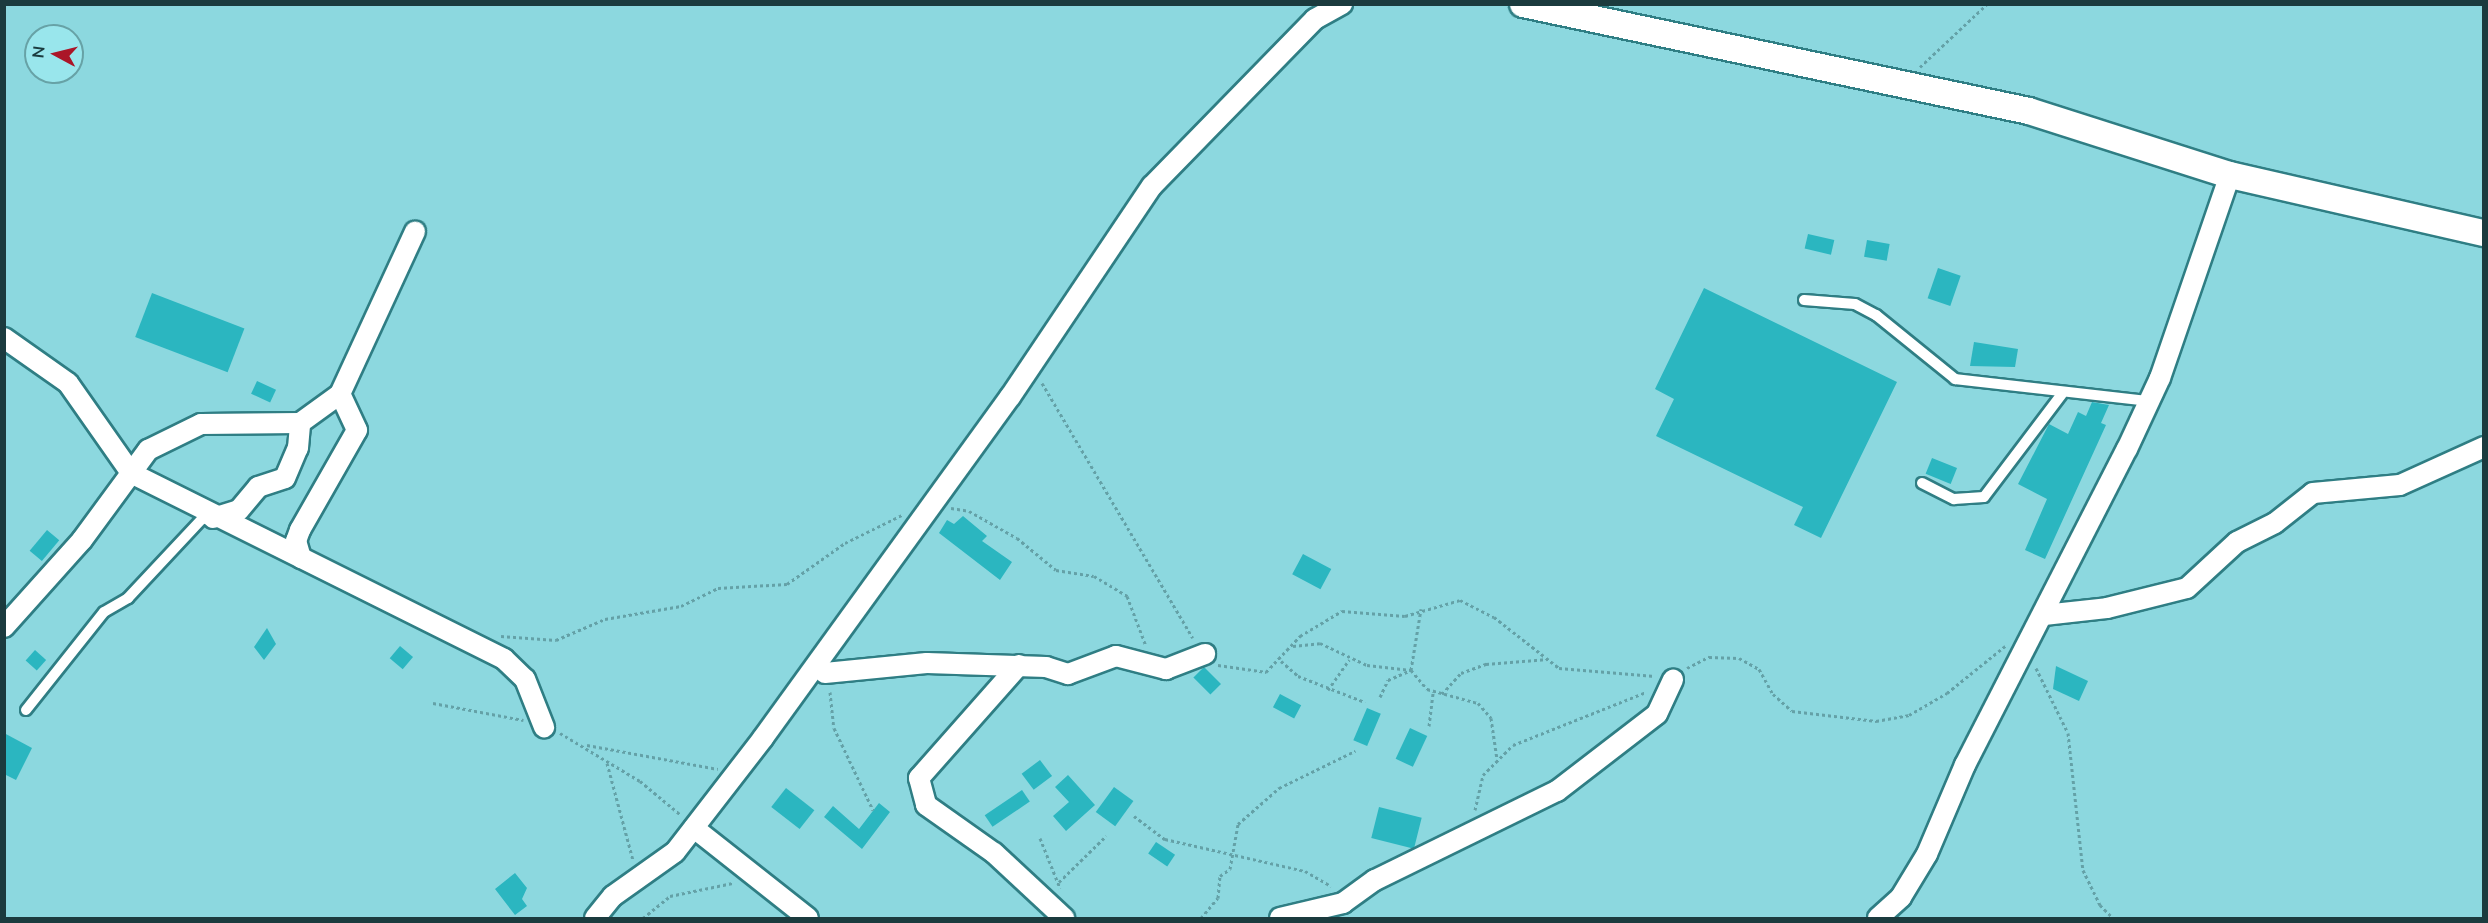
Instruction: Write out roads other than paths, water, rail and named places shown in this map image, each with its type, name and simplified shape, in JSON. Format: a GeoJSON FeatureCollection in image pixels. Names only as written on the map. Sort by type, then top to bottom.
{"type":"FeatureCollection","features":[{"type":"Feature","properties":{"kind":"street"},"geometry":{"type":"LineString","coordinates":[[594,917],[637,880],[675,852],[694,828],[1031,365],[1152,186],[1315,19],[1342,4]]}},
{"type":"Feature","properties":{"kind":"street"},"geometry":{"type":"LineString","coordinates":[[1523,4],[2029,111],[2230,175],[2484,232]]}},
{"type":"Feature","properties":{"kind":"street"},"geometry":{"type":"LineString","coordinates":[[1878,918],[1901,897],[1927,854],[2017,647],[2044,615],[2149,401],[2230,175]]}},
{"type":"Feature","properties":{"kind":"street"},"geometry":{"type":"LineString","coordinates":[[4,627],[82,540],[148,450],[201,424],[300,423],[340,394],[415,232]]}},
{"type":"Feature","properties":{"kind":"street"},"geometry":{"type":"LineString","coordinates":[[4,338],[68,383],[131,473],[213,518],[441,623],[504,659],[525,679],[544,727]]}},
{"type":"Feature","properties":{"kind":"street"},"geometry":{"type":"LineString","coordinates":[[301,558],[296,540],[300,530],[357,430],[340,394]]}},
{"type":"Feature","properties":{"kind":"street"},"geometry":{"type":"LineString","coordinates":[[213,518],[239,510],[258,487],[285,478],[298,448],[300,423]]}},
{"type":"Feature","properties":{"kind":"street"},"geometry":{"type":"LineString","coordinates":[[2044,615],[2107,608],[2187,588],[2237,542],[2275,523],[2313,493],[2400,485],[2484,447]]}},
{"type":"Feature","properties":{"kind":"street"},"geometry":{"type":"LineString","coordinates":[[825,673],[879,664],[1018,665],[1068,674],[1116,656],[1166,669],[1205,654]]}},
{"type":"Feature","properties":{"kind":"street"},"geometry":{"type":"LineString","coordinates":[[1018,665],[919,778],[926,805],[994,853],[1064,918]]}},
{"type":"Feature","properties":{"kind":"street"},"geometry":{"type":"LineString","coordinates":[[1280,918],[1343,903],[1375,880],[1557,791],[1657,714],[1673,680]]}},
{"type":"Feature","properties":{"kind":"street"},"geometry":{"type":"LineString","coordinates":[[694,828],[808,918]]}},
{"type":"Feature","properties":{"kind":"lane"},"geometry":{"type":"LineString","coordinates":[[1804,300],[1855,304],[1876,315],[1955,379],[2062,394],[2149,401]]}},
{"type":"Feature","properties":{"kind":"lane"},"geometry":{"type":"LineString","coordinates":[[1922,483],[1954,499],[1984,497],[2062,394]]}},
{"type":"Feature","properties":{"kind":"lane"},"geometry":{"type":"LineString","coordinates":[[26,710],[104,612],[128,598],[202,519],[213,518]]}}]}
